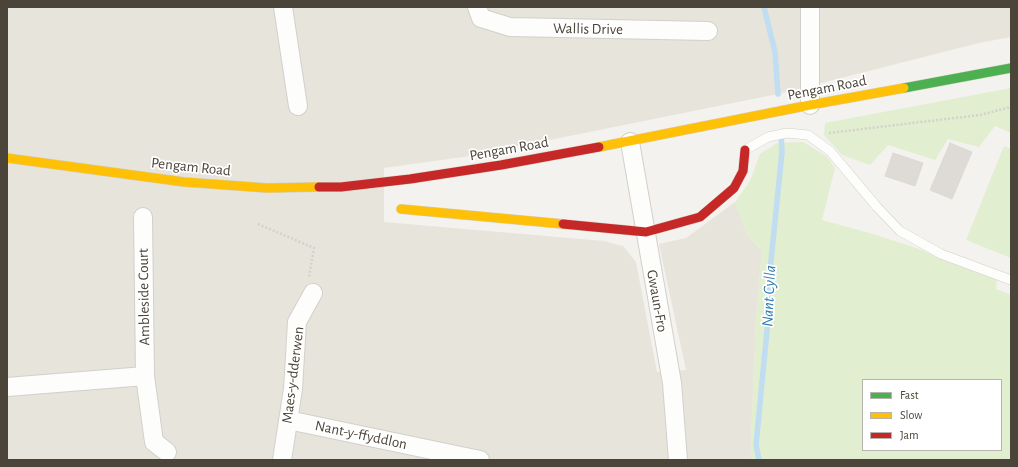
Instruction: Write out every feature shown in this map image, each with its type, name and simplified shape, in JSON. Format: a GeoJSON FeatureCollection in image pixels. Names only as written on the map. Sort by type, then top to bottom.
{"type":"FeatureCollection","features":[{"type":"Feature","properties":{"kind":"main road","name":"Pengam Road"},"geometry":{"type":"LineString","coordinates":[[7,158],[184,182],[267,188],[341,187],[418,178],[501,165],[630,142],[810,105],[1011,68]]}},
{"type":"Feature","properties":{"kind":"main road"},"geometry":{"type":"LineString","coordinates":[[401,209],[646,232],[700,218],[734,188],[743,171],[745,150]]}},
{"type":"Feature","properties":{"kind":"street"},"geometry":{"type":"LineString","coordinates":[[284,7],[298,106]]}},
{"type":"Feature","properties":{"kind":"street","name":"Wallis Drive"},"geometry":{"type":"LineString","coordinates":[[477,7],[481,18],[510,27],[708,31]]}},
{"type":"Feature","properties":{"kind":"street"},"geometry":{"type":"LineString","coordinates":[[810,7],[810,105]]}},
{"type":"Feature","properties":{"kind":"street","name":"Gwaun-Fro"},"geometry":{"type":"LineString","coordinates":[[630,142],[672,383],[678,460]]}},
{"type":"Feature","properties":{"kind":"street","name":"Ambleside Court"},"geometry":{"type":"LineString","coordinates":[[143,217],[145,376],[154,442],[168,452]]}},
{"type":"Feature","properties":{"kind":"street","name":"Maes-y-dderwen"},"geometry":{"type":"LineString","coordinates":[[282,460],[293,389],[297,322],[313,292]]}},
{"type":"Feature","properties":{"kind":"street"},"geometry":{"type":"LineString","coordinates":[[7,387],[145,376]]}},
{"type":"Feature","properties":{"kind":"street","name":"Nant-y-ffyddlon"},"geometry":{"type":"LineString","coordinates":[[288,420],[460,458],[480,460]]}},
{"type":"Feature","properties":{"kind":"lane"},"geometry":{"type":"LineString","coordinates":[[745,150],[768,137],[787,133],[808,135],[830,151],[877,207],[900,231],[941,254],[1011,280]]}},
{"type":"Feature","properties":{"kind":"path"},"geometry":{"type":"LineString","coordinates":[[823,129],[828,133],[980,115],[1011,108]]}},
{"type":"Feature","properties":{"kind":"path"},"geometry":{"type":"LineString","coordinates":[[258,224],[314,248],[307,286],[313,292]]}},
{"type":"Feature","properties":{"kind":"shaded area"},"geometry":{"type":"Polygon","coordinates":[[[7,7],[1011,7],[1011,37],[979,43],[778,94],[470,156],[384,168],[384,222],[604,241],[623,246],[636,262],[657,372],[686,370],[659,244],[686,238],[735,202],[748,236],[762,250],[756,319],[751,441],[752,460],[7,460],[7,7]]]}},
{"type":"Feature","properties":{"kind":"green space"},"geometry":{"type":"Polygon","coordinates":[[[1011,88],[1011,133],[995,126],[979,147],[948,139],[935,160],[888,145],[870,165],[842,155],[824,135],[825,123],[1011,88]]]}},
{"type":"Feature","properties":{"kind":"green space"},"geometry":{"type":"Polygon","coordinates":[[[803,142],[826,156],[835,168],[822,220],[916,248],[997,279],[996,289],[1011,295],[1011,460],[752,460],[751,441],[756,319],[762,250],[748,236],[735,202],[750,181],[760,154],[777,143],[803,142]]]}},
{"type":"Feature","properties":{"kind":"green space"},"geometry":{"type":"Polygon","coordinates":[[[1004,146],[1011,149],[1011,258],[966,240],[1004,146]]]}},
{"type":"Feature","properties":{"kind":"building"},"geometry":{"type":"Polygon","coordinates":[[[950,143],[972,152],[952,199],[930,190],[950,143]]]}},
{"type":"Feature","properties":{"kind":"building"},"geometry":{"type":"Polygon","coordinates":[[[893,153],[923,163],[915,186],[885,176],[893,153]]]}},
{"type":"Feature","properties":{"kind":"waterway","name":"Nant Cylla"},"geometry":{"type":"LineString","coordinates":[[764,7],[775,52],[778,94]]}},
{"type":"Feature","properties":{"kind":"waterway","name":"Nant Cylla"},"geometry":{"type":"LineString","coordinates":[[759,460],[756,445],[768,320],[771,261],[782,152],[781,133]]}},
{"type":"Feature","properties":{"kind":"traffic: fast"},"geometry":{"type":"LineString","coordinates":[[904,88],[1011,68]]}},
{"type":"Feature","properties":{"kind":"traffic: slow"},"geometry":{"type":"LineString","coordinates":[[599,147],[904,88]]}},
{"type":"Feature","properties":{"kind":"traffic: slow"},"geometry":{"type":"LineString","coordinates":[[7,158],[184,182],[267,188],[319,187]]}},
{"type":"Feature","properties":{"kind":"traffic: slow"},"geometry":{"type":"LineString","coordinates":[[401,209],[563,224]]}},
{"type":"Feature","properties":{"kind":"traffic: jam"},"geometry":{"type":"LineString","coordinates":[[319,187],[341,187],[410,179],[501,165],[599,147]]}},
{"type":"Feature","properties":{"kind":"traffic: jam"},"geometry":{"type":"LineString","coordinates":[[563,224],[646,232],[700,217],[734,188],[743,171],[745,150]]}}]}
